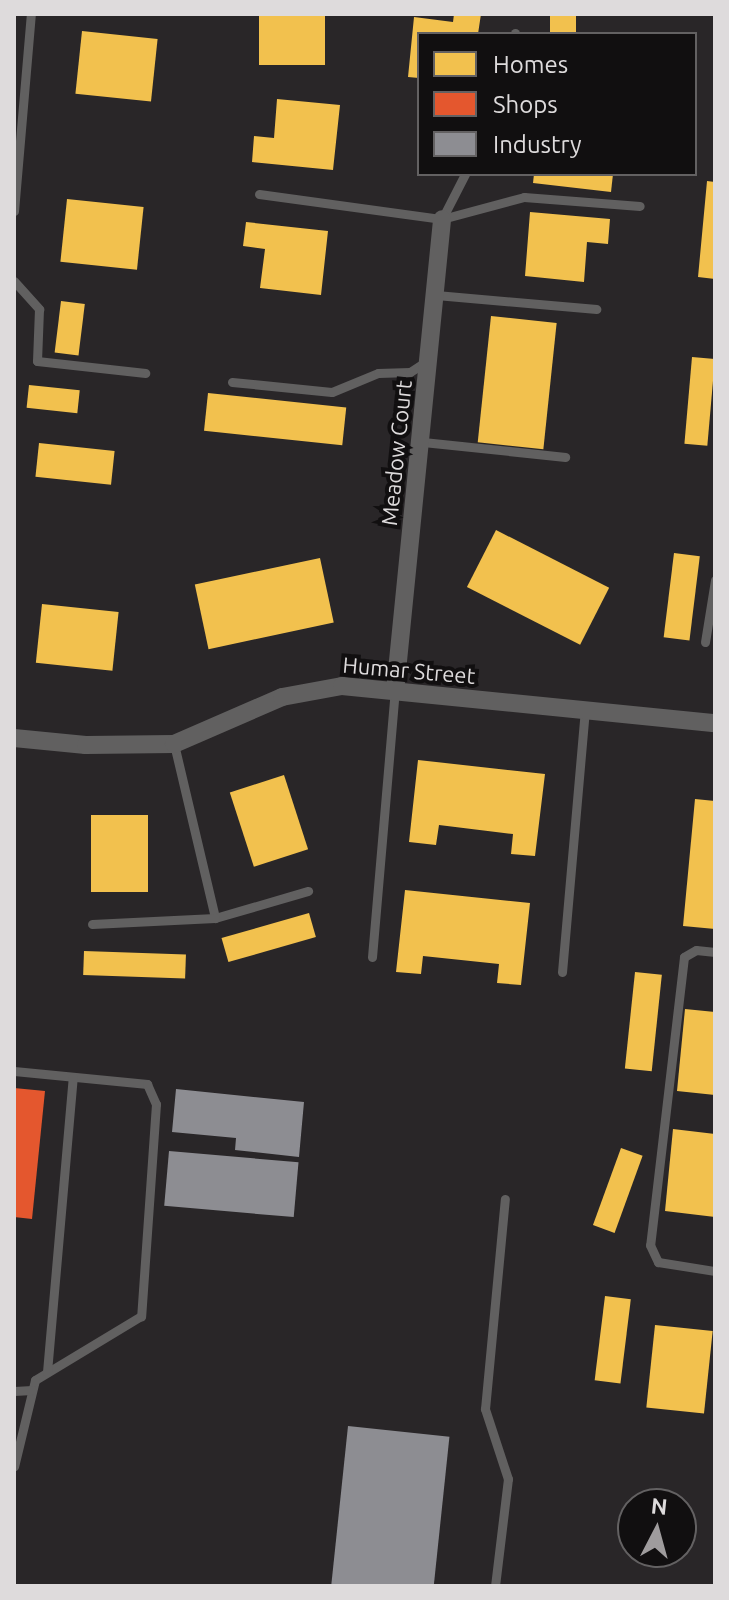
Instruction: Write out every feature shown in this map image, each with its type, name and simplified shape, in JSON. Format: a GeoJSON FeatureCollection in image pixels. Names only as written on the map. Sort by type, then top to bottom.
{"type":"FeatureCollection","features":[{"type":"Feature","properties":{"kind":"street","name":"Meadow Court"},"geometry":{"type":"LineString","coordinates":[[395,691],[423,442],[442,219]]}},
{"type":"Feature","properties":{"kind":"street","name":"Humar Street"},"geometry":{"type":"LineString","coordinates":[[14,738],[86,745],[174,744],[282,697],[311,689],[395,691],[715,723]]}},
{"type":"Feature","properties":{"kind":"lane"},"geometry":{"type":"LineString","coordinates":[[14,211],[31,14]]}},
{"type":"Feature","properties":{"kind":"lane"},"geometry":{"type":"LineString","coordinates":[[442,219],[464,176]]}},
{"type":"Feature","properties":{"kind":"lane"},"geometry":{"type":"LineString","coordinates":[[259,194],[442,219],[524,197],[640,206]]}},
{"type":"Feature","properties":{"kind":"lane"},"geometry":{"type":"LineString","coordinates":[[14,281],[39,309],[37,361],[145,373]]}},
{"type":"Feature","properties":{"kind":"lane"},"geometry":{"type":"LineString","coordinates":[[436,295],[596,309]]}},
{"type":"Feature","properties":{"kind":"lane"},"geometry":{"type":"LineString","coordinates":[[232,382],[332,392],[378,373],[410,372],[430,359]]}},
{"type":"Feature","properties":{"kind":"lane"},"geometry":{"type":"LineString","coordinates":[[423,442],[565,457]]}},
{"type":"Feature","properties":{"kind":"lane"},"geometry":{"type":"LineString","coordinates":[[705,642],[715,580]]}},
{"type":"Feature","properties":{"kind":"lane"},"geometry":{"type":"LineString","coordinates":[[372,957],[395,691]]}},
{"type":"Feature","properties":{"kind":"lane"},"geometry":{"type":"LineString","coordinates":[[562,972],[585,710]]}},
{"type":"Feature","properties":{"kind":"lane"},"geometry":{"type":"LineString","coordinates":[[174,744],[215,918]]}},
{"type":"Feature","properties":{"kind":"lane"},"geometry":{"type":"LineString","coordinates":[[92,924],[215,918],[308,891]]}},
{"type":"Feature","properties":{"kind":"lane"},"geometry":{"type":"LineString","coordinates":[[715,952],[696,950],[684,957],[650,1245],[658,1262],[715,1271]]}},
{"type":"Feature","properties":{"kind":"lane"},"geometry":{"type":"LineString","coordinates":[[14,1071],[147,1084],[156,1104],[141,1316],[35,1380],[14,1467]]}},
{"type":"Feature","properties":{"kind":"lane"},"geometry":{"type":"LineString","coordinates":[[47,1372],[73,1077]]}},
{"type":"Feature","properties":{"kind":"lane"},"geometry":{"type":"LineString","coordinates":[[495,1586],[508,1479],[485,1409],[505,1199]]}},
{"type":"Feature","properties":{"kind":"lane"},"geometry":{"type":"LineString","coordinates":[[14,1391],[32,1390]]}},
{"type":"Feature","properties":{"kind":"building: Homes"},"geometry":{"type":"Polygon","coordinates":[[[259,14],[325,14],[325,65],[259,65],[259,14]]]}},
{"type":"Feature","properties":{"kind":"building: Homes"},"geometry":{"type":"Polygon","coordinates":[[[454,14],[481,14],[478,32],[417,32],[417,78],[408,77],[414,17],[453,22],[454,14]]]}},
{"type":"Feature","properties":{"kind":"building: Homes"},"geometry":{"type":"Polygon","coordinates":[[[550,14],[576,14],[576,32],[550,32],[550,14]]]}},
{"type":"Feature","properties":{"kind":"building: Homes"},"geometry":{"type":"Polygon","coordinates":[[[82,31],[158,39],[151,102],[75,94],[82,31]]]}},
{"type":"Feature","properties":{"kind":"building: Homes"},"geometry":{"type":"Polygon","coordinates":[[[277,99],[340,105],[333,170],[252,162],[254,136],[274,138],[277,99]]]}},
{"type":"Feature","properties":{"kind":"building: Homes"},"geometry":{"type":"Polygon","coordinates":[[[534,176],[613,176],[611,192],[533,183],[534,176]]]}},
{"type":"Feature","properties":{"kind":"building: Homes"},"geometry":{"type":"Polygon","coordinates":[[[707,181],[715,182],[715,279],[698,277],[707,181]]]}},
{"type":"Feature","properties":{"kind":"building: Homes"},"geometry":{"type":"Polygon","coordinates":[[[67,199],[144,207],[137,270],[60,262],[67,199]]]}},
{"type":"Feature","properties":{"kind":"building: Homes"},"geometry":{"type":"Polygon","coordinates":[[[530,212],[610,219],[608,244],[587,242],[584,282],[525,276],[530,212]]]}},
{"type":"Feature","properties":{"kind":"building: Homes"},"geometry":{"type":"Polygon","coordinates":[[[246,222],[328,231],[321,295],[260,288],[265,249],[243,246],[246,222]]]}},
{"type":"Feature","properties":{"kind":"building: Homes"},"geometry":{"type":"Polygon","coordinates":[[[61,301],[85,304],[78,356],[55,353],[61,301]]]}},
{"type":"Feature","properties":{"kind":"building: Homes"},"geometry":{"type":"Polygon","coordinates":[[[491,316],[557,323],[543,449],[478,442],[491,316]]]}},
{"type":"Feature","properties":{"kind":"building: Homes"},"geometry":{"type":"Polygon","coordinates":[[[692,357],[715,359],[707,446],[684,444],[692,357]]]}},
{"type":"Feature","properties":{"kind":"building: Homes"},"geometry":{"type":"Polygon","coordinates":[[[29,385],[80,390],[77,413],[27,408],[29,385]]]}},
{"type":"Feature","properties":{"kind":"building: Homes"},"geometry":{"type":"Polygon","coordinates":[[[208,393],[346,408],[342,445],[204,431],[208,393]]]}},
{"type":"Feature","properties":{"kind":"building: Homes"},"geometry":{"type":"Polygon","coordinates":[[[39,443],[115,451],[111,485],[35,477],[39,443]]]}},
{"type":"Feature","properties":{"kind":"building: Homes"},"geometry":{"type":"Polygon","coordinates":[[[496,530],[609,588],[580,645],[467,587],[496,530]]]}},
{"type":"Feature","properties":{"kind":"building: Homes"},"geometry":{"type":"Polygon","coordinates":[[[674,553],[700,556],[689,641],[664,637],[674,553]]]}},
{"type":"Feature","properties":{"kind":"building: Homes"},"geometry":{"type":"Polygon","coordinates":[[[320,558],[334,623],[209,649],[195,585],[320,558]]]}},
{"type":"Feature","properties":{"kind":"building: Homes"},"geometry":{"type":"Polygon","coordinates":[[[42,604],[119,612],[112,671],[36,663],[42,604]]]}},
{"type":"Feature","properties":{"kind":"building: Homes"},"geometry":{"type":"Polygon","coordinates":[[[418,760],[545,774],[535,856],[511,854],[513,834],[439,825],[436,845],[409,842],[418,760]]]}},
{"type":"Feature","properties":{"kind":"building: Homes"},"geometry":{"type":"Polygon","coordinates":[[[284,775],[308,849],[254,867],[230,793],[284,775]]]}},
{"type":"Feature","properties":{"kind":"building: Homes"},"geometry":{"type":"Polygon","coordinates":[[[695,799],[715,801],[715,929],[683,926],[695,799]]]}},
{"type":"Feature","properties":{"kind":"building: Homes"},"geometry":{"type":"Polygon","coordinates":[[[91,815],[148,815],[148,892],[91,892],[91,815]]]}},
{"type":"Feature","properties":{"kind":"building: Homes"},"geometry":{"type":"Polygon","coordinates":[[[405,890],[530,903],[521,985],[497,983],[499,964],[423,956],[421,974],[396,972],[405,890]]]}},
{"type":"Feature","properties":{"kind":"building: Homes"},"geometry":{"type":"Polygon","coordinates":[[[309,913],[316,937],[228,962],[222,938],[309,913]]]}},
{"type":"Feature","properties":{"kind":"building: Homes"},"geometry":{"type":"Polygon","coordinates":[[[84,951],[186,955],[185,979],[83,975],[84,951]]]}},
{"type":"Feature","properties":{"kind":"building: Homes"},"geometry":{"type":"Polygon","coordinates":[[[635,972],[662,975],[652,1071],[625,1068],[635,972]]]}},
{"type":"Feature","properties":{"kind":"building: Homes"},"geometry":{"type":"Polygon","coordinates":[[[685,1009],[715,1012],[715,1095],[677,1091],[685,1009]]]}},
{"type":"Feature","properties":{"kind":"building: Homes"},"geometry":{"type":"Polygon","coordinates":[[[673,1129],[715,1134],[715,1217],[665,1211],[673,1129]]]}},
{"type":"Feature","properties":{"kind":"building: Homes"},"geometry":{"type":"Polygon","coordinates":[[[621,1148],[643,1156],[615,1233],[593,1225],[621,1148]]]}},
{"type":"Feature","properties":{"kind":"building: Homes"},"geometry":{"type":"Polygon","coordinates":[[[605,1296],[631,1299],[620,1384],[595,1380],[605,1296]]]}},
{"type":"Feature","properties":{"kind":"building: Homes"},"geometry":{"type":"Polygon","coordinates":[[[655,1325],[713,1331],[704,1414],[646,1408],[655,1325]]]}},
{"type":"Feature","properties":{"kind":"building: Shops"},"geometry":{"type":"Polygon","coordinates":[[[14,1088],[45,1091],[32,1219],[14,1217],[14,1088]]]}},
{"type":"Feature","properties":{"kind":"building: Industry"},"geometry":{"type":"Polygon","coordinates":[[[176,1089],[304,1102],[299,1157],[235,1150],[236,1138],[172,1132],[176,1089]]]}},
{"type":"Feature","properties":{"kind":"building: Industry"},"geometry":{"type":"Polygon","coordinates":[[[169,1151],[299,1162],[294,1217],[164,1206],[169,1151]]]}},
{"type":"Feature","properties":{"kind":"building: Industry"},"geometry":{"type":"Polygon","coordinates":[[[348,1426],[449,1437],[434,1586],[331,1586],[348,1426]]]}}]}
